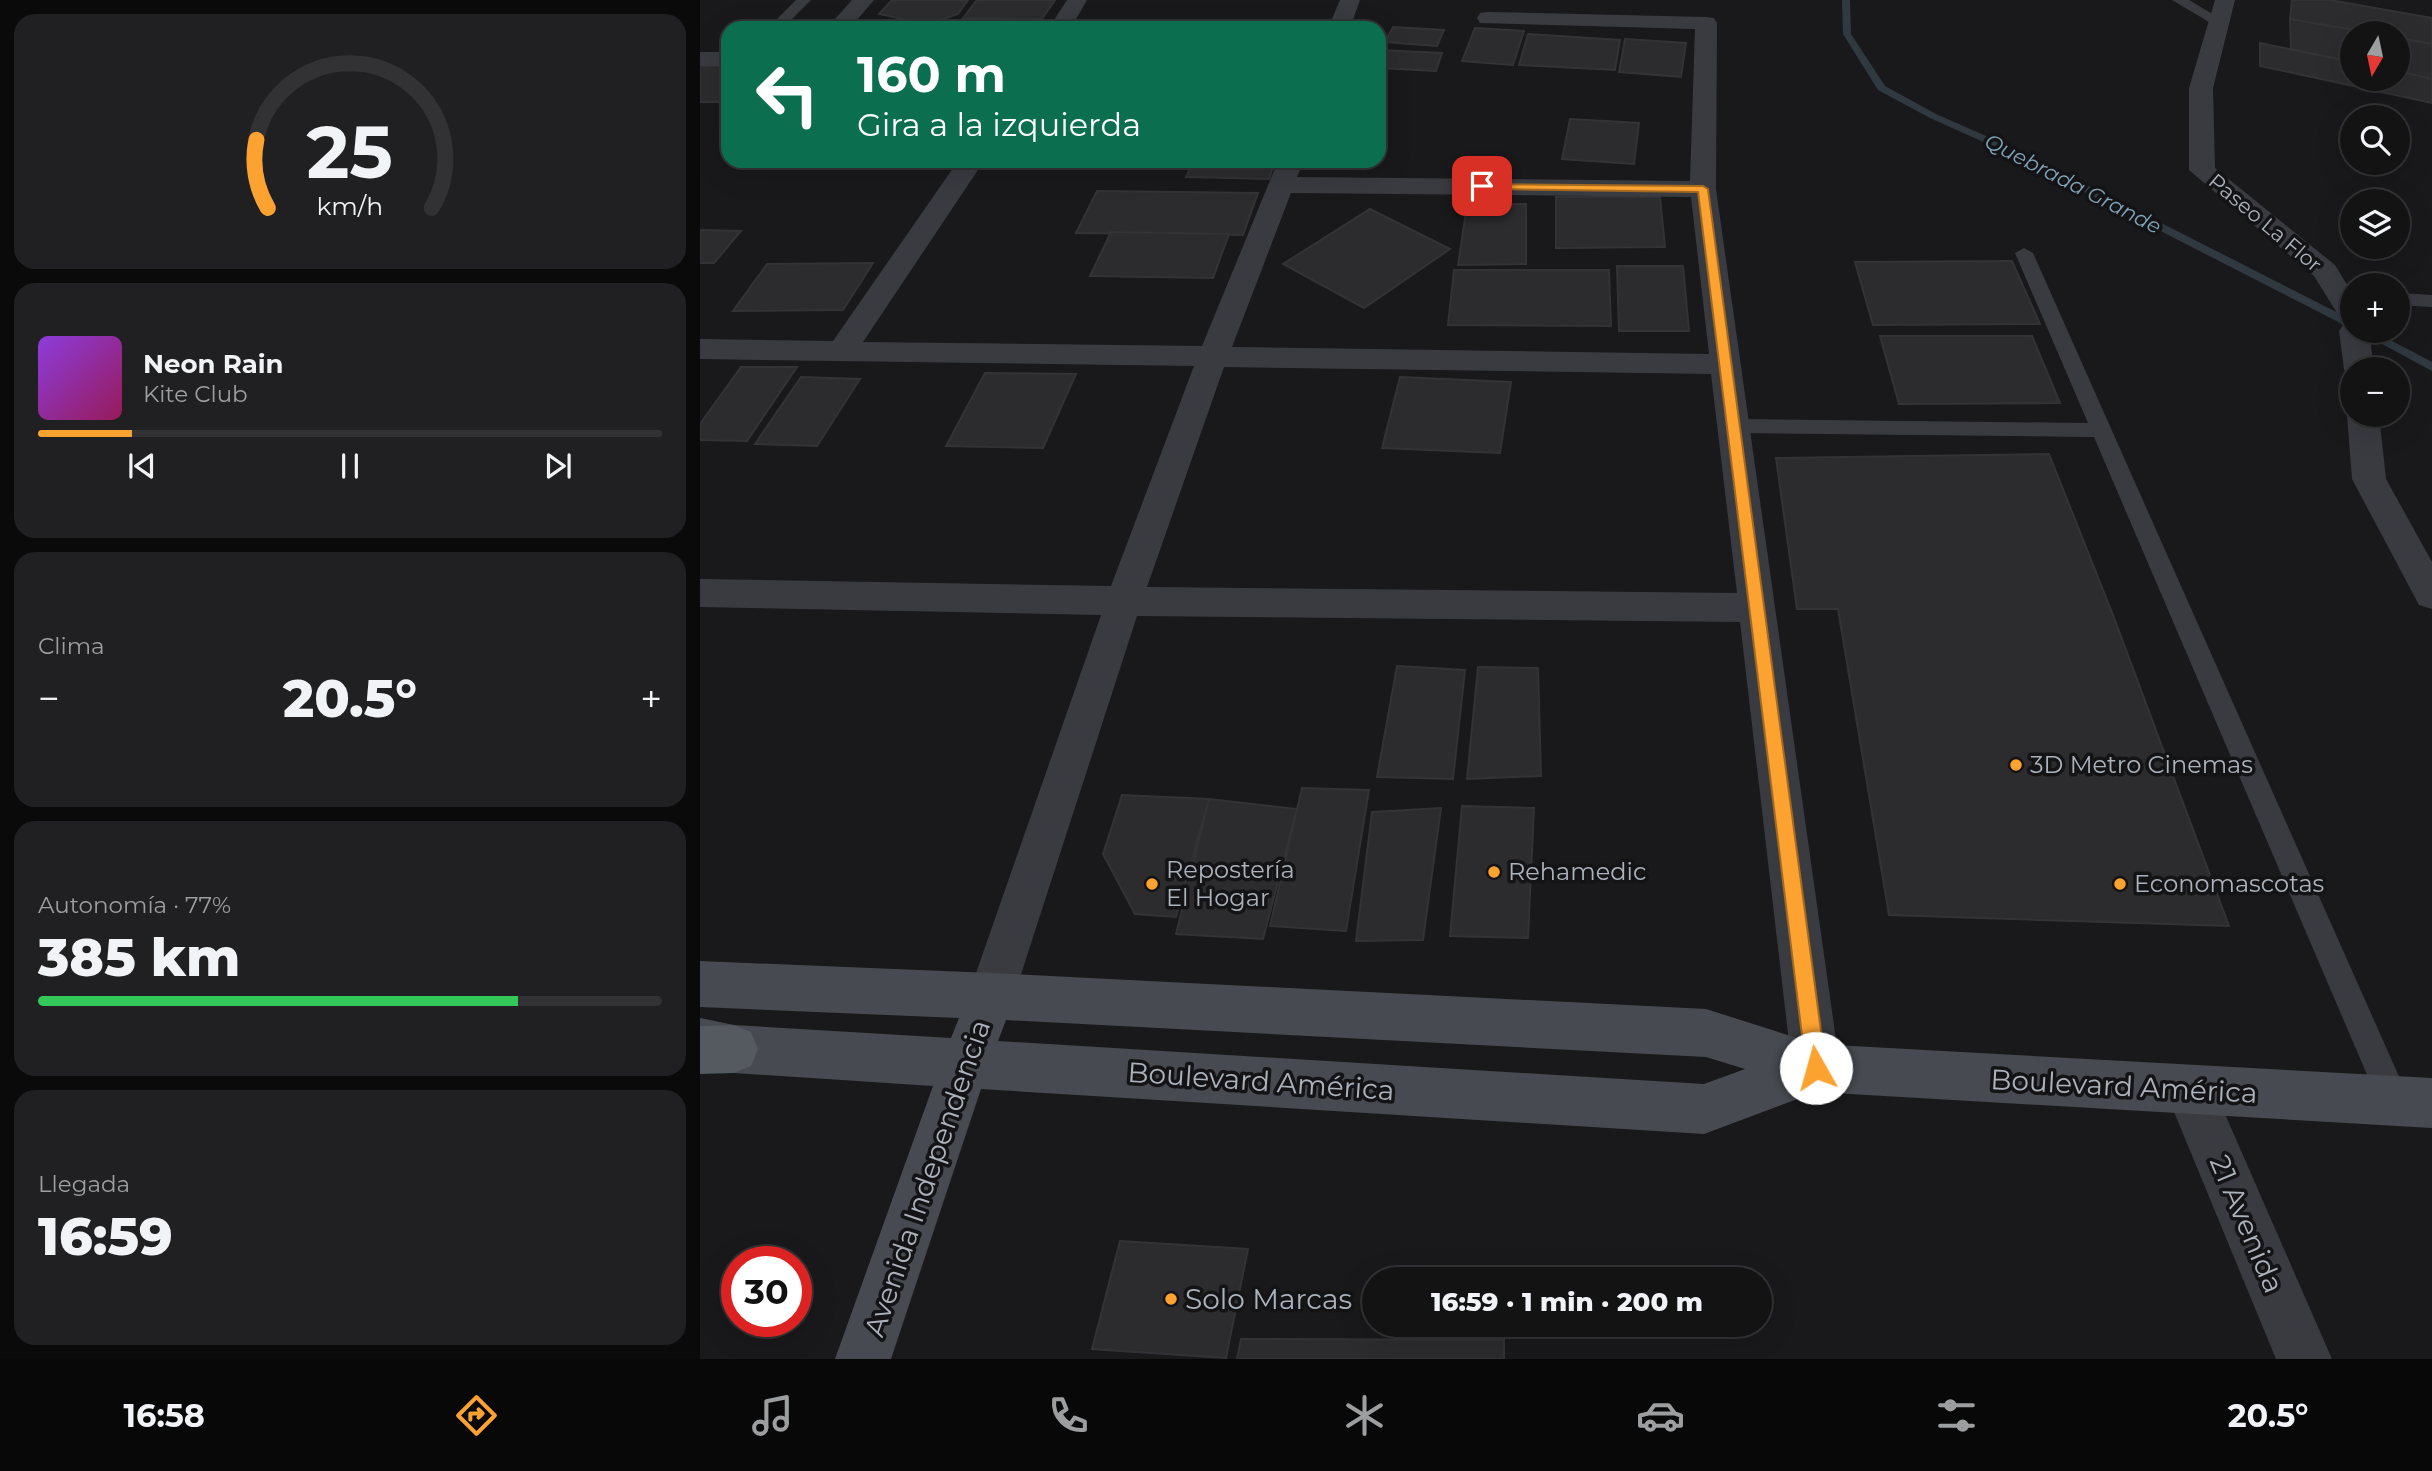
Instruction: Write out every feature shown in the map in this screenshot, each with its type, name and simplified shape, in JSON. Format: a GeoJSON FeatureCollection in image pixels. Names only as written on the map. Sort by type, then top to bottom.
{"type":"FeatureCollection","features":[{"type":"Feature","properties":{"kind":"main road","name":"Boulevard América"},"geometry":{"type":"LineString","coordinates":[[700,984],[991,996],[1706,1033],[1816,1068],[2413,1102]]}},
{"type":"Feature","properties":{"kind":"main road","name":"Avenida Independencia"},"geometry":{"type":"LineString","coordinates":[[863,1359],[965,1062],[991,996]]}},
{"type":"Feature","properties":{"kind":"main road","name":"Boulevard América"},"geometry":{"type":"LineString","coordinates":[[711,1047],[1704,1109],[1816,1068]]}},
{"type":"Feature","properties":{"kind":"street"},"geometry":{"type":"LineString","coordinates":[[844,21],[864,0]]}},
{"type":"Feature","properties":{"kind":"street"},"geometry":{"type":"LineString","coordinates":[[1064,21],[1077,0]]}},
{"type":"Feature","properties":{"kind":"street"},"geometry":{"type":"LineString","coordinates":[[1342,21],[1350,0]]}},
{"type":"Feature","properties":{"kind":"street","name":"Paseo La Flor"},"geometry":{"type":"LineString","coordinates":[[2222,11],[2201,88],[2202,170],[2325,271],[2340,293]]}},
{"type":"Feature","properties":{"kind":"street"},"geometry":{"type":"LineString","coordinates":[[1488,18],[1706,23],[1703,189],[1816,1068]]}},
{"type":"Feature","properties":{"kind":"street"},"geometry":{"type":"LineString","coordinates":[[700,59],[721,59]]}},
{"type":"Feature","properties":{"kind":"street"},"geometry":{"type":"LineString","coordinates":[[842,351],[966,168]]}},
{"type":"Feature","properties":{"kind":"street"},"geometry":{"type":"LineString","coordinates":[[991,996],[1124,601],[1213,356],[1287,173],[1703,189]]}},
{"type":"Feature","properties":{"kind":"street"},"geometry":{"type":"LineString","coordinates":[[700,349],[1725,364]]}},
{"type":"Feature","properties":{"kind":"street"},"geometry":{"type":"LineString","coordinates":[[2364,427],[2369,479],[2432,595]]}},
{"type":"Feature","properties":{"kind":"street"},"geometry":{"type":"LineString","coordinates":[[700,593],[1757,608]]}},
{"type":"Feature","properties":{"kind":"street","name":"21 Avenida"},"geometry":{"type":"LineString","coordinates":[[2190,1090],[2304,1359]]}},
{"type":"Feature","properties":{"kind":"lane"},"geometry":{"type":"LineString","coordinates":[[782,21],[804,0]]}},
{"type":"Feature","properties":{"kind":"lane"},"geometry":{"type":"LineString","coordinates":[[2179,0],[2222,11]]}},
{"type":"Feature","properties":{"kind":"lane"},"geometry":{"type":"LineString","coordinates":[[2024,253],[2101,430],[2413,1102]]}},
{"type":"Feature","properties":{"kind":"lane"},"geometry":{"type":"LineString","coordinates":[[2410,300],[2432,301]]}},
{"type":"Feature","properties":{"kind":"lane"},"geometry":{"type":"LineString","coordinates":[[1733,425],[2101,430]]}},
{"type":"Feature","properties":{"kind":"building"},"geometry":{"type":"Polygon","coordinates":[[[892,0],[968,0],[958,14],[938,21],[912,21],[879,14],[892,0]]]}},
{"type":"Feature","properties":{"kind":"building"},"geometry":{"type":"Polygon","coordinates":[[[977,0],[1055,0],[1042,19],[963,18],[977,0]]]}},
{"type":"Feature","properties":{"kind":"building"},"geometry":{"type":"Polygon","coordinates":[[[2292,0],[2330,0],[2432,18],[2432,44],[2410,40],[2410,21],[2340,21],[2340,28],[2290,19],[2292,0]]]}},
{"type":"Feature","properties":{"kind":"building"},"geometry":{"type":"Polygon","coordinates":[[[2290,19],[2340,28],[2340,59],[2291,49],[2290,19]]]}},
{"type":"Feature","properties":{"kind":"building"},"geometry":{"type":"Polygon","coordinates":[[[1393,27],[1444,30],[1437,46],[1386,40],[1393,27]]]}},
{"type":"Feature","properties":{"kind":"building"},"geometry":{"type":"Polygon","coordinates":[[[1475,28],[1524,31],[1513,65],[1462,61],[1475,28]]]}},
{"type":"Feature","properties":{"kind":"building"},"geometry":{"type":"Polygon","coordinates":[[[1528,34],[1620,40],[1615,70],[1519,65],[1528,34]]]}},
{"type":"Feature","properties":{"kind":"building"},"geometry":{"type":"Polygon","coordinates":[[[1625,39],[1686,43],[1681,77],[1619,72],[1625,39]]]}},
{"type":"Feature","properties":{"kind":"building"},"geometry":{"type":"Polygon","coordinates":[[[2410,40],[2432,44],[2432,79],[2410,74],[2410,40]]]}},
{"type":"Feature","properties":{"kind":"building"},"geometry":{"type":"Polygon","coordinates":[[[2260,43],[2340,60],[2340,83],[2260,66],[2260,43]]]}},
{"type":"Feature","properties":{"kind":"building"},"geometry":{"type":"Polygon","coordinates":[[[1386,50],[1442,53],[1436,71],[1386,68],[1386,50]]]}},
{"type":"Feature","properties":{"kind":"building"},"geometry":{"type":"Polygon","coordinates":[[[700,66],[721,66],[721,102],[700,102],[700,66]]]}},
{"type":"Feature","properties":{"kind":"building"},"geometry":{"type":"Polygon","coordinates":[[[2410,74],[2432,79],[2432,103],[2376,91],[2410,91],[2410,74]]]}},
{"type":"Feature","properties":{"kind":"building"},"geometry":{"type":"Polygon","coordinates":[[[1570,119],[1639,123],[1634,164],[1562,159],[1570,119]]]}},
{"type":"Feature","properties":{"kind":"building"},"geometry":{"type":"Polygon","coordinates":[[[1190,168],[1273,168],[1269,179],[1186,177],[1190,168]]]}},
{"type":"Feature","properties":{"kind":"building"},"geometry":{"type":"Polygon","coordinates":[[[1097,191],[1258,193],[1243,235],[1076,233],[1097,191]]]}},
{"type":"Feature","properties":{"kind":"building"},"geometry":{"type":"Polygon","coordinates":[[[1556,197],[1660,197],[1665,247],[1556,248],[1556,197]]]}},
{"type":"Feature","properties":{"kind":"building"},"geometry":{"type":"Polygon","coordinates":[[[1526,204],[1526,264],[1458,265],[1467,205],[1526,204]]]}},
{"type":"Feature","properties":{"kind":"building"},"geometry":{"type":"Polygon","coordinates":[[[1370,209],[1450,249],[1364,308],[1283,264],[1370,209]]]}},
{"type":"Feature","properties":{"kind":"building"},"geometry":{"type":"Polygon","coordinates":[[[700,230],[741,231],[714,263],[700,263],[700,230]]]}},
{"type":"Feature","properties":{"kind":"building"},"geometry":{"type":"Polygon","coordinates":[[[1111,232],[1229,234],[1213,278],[1090,276],[1111,232]]]}},
{"type":"Feature","properties":{"kind":"building"},"geometry":{"type":"Polygon","coordinates":[[[2012,261],[2040,324],[1873,325],[1855,262],[2012,261]]]}},
{"type":"Feature","properties":{"kind":"building"},"geometry":{"type":"Polygon","coordinates":[[[873,263],[843,310],[733,311],[767,264],[873,263]]]}},
{"type":"Feature","properties":{"kind":"building"},"geometry":{"type":"Polygon","coordinates":[[[1617,266],[1683,266],[1689,331],[1619,331],[1617,266]]]}},
{"type":"Feature","properties":{"kind":"building"},"geometry":{"type":"Polygon","coordinates":[[[1454,270],[1609,270],[1611,326],[1448,325],[1454,270]]]}},
{"type":"Feature","properties":{"kind":"building"},"geometry":{"type":"Polygon","coordinates":[[[1880,336],[2032,336],[2060,403],[1899,404],[1880,336]]]}},
{"type":"Feature","properties":{"kind":"building"},"geometry":{"type":"Polygon","coordinates":[[[741,367],[797,367],[747,441],[700,440],[700,424],[741,367]]]}},
{"type":"Feature","properties":{"kind":"building"},"geometry":{"type":"Polygon","coordinates":[[[985,373],[1076,374],[1043,448],[946,446],[985,373]]]}},
{"type":"Feature","properties":{"kind":"building"},"geometry":{"type":"Polygon","coordinates":[[[801,377],[860,379],[817,446],[755,444],[801,377]]]}},
{"type":"Feature","properties":{"kind":"building"},"geometry":{"type":"Polygon","coordinates":[[[1400,377],[1511,382],[1500,453],[1382,448],[1400,377]]]}},
{"type":"Feature","properties":{"kind":"building","name":"3D Metro Cinemas"},"geometry":{"type":"Polygon","coordinates":[[[2049,454],[2113,615],[2229,926],[1889,915],[1838,609],[1797,609],[1776,458],[2049,454]]]}},
{"type":"Feature","properties":{"kind":"building"},"geometry":{"type":"Polygon","coordinates":[[[1397,666],[1465,670],[1453,779],[1377,777],[1397,666]]]}},
{"type":"Feature","properties":{"kind":"building"},"geometry":{"type":"Polygon","coordinates":[[[1478,667],[1538,668],[1541,776],[1467,779],[1478,667]]]}},
{"type":"Feature","properties":{"kind":"building"},"geometry":{"type":"Polygon","coordinates":[[[1302,788],[1369,790],[1346,931],[1270,926],[1302,788]]]}},
{"type":"Feature","properties":{"kind":"building","name":"Repostería El Hogar"},"geometry":{"type":"Polygon","coordinates":[[[1122,795],[1209,799],[1176,917],[1135,914],[1103,854],[1122,795]]]}},
{"type":"Feature","properties":{"kind":"building"},"geometry":{"type":"Polygon","coordinates":[[[1209,799],[1297,809],[1263,939],[1176,934],[1209,799]]]}},
{"type":"Feature","properties":{"kind":"building","name":"Rehamedic"},"geometry":{"type":"Polygon","coordinates":[[[1462,806],[1534,808],[1528,938],[1450,936],[1462,806]]]}},
{"type":"Feature","properties":{"kind":"building"},"geometry":{"type":"Polygon","coordinates":[[[1441,808],[1423,940],[1356,941],[1372,812],[1441,808]]]}},
{"type":"Feature","properties":{"kind":"building","name":"Solo Marcas"},"geometry":{"type":"Polygon","coordinates":[[[1120,1241],[1248,1249],[1226,1358],[1092,1349],[1120,1241]]]}},
{"type":"Feature","properties":{"kind":"building"},"geometry":{"type":"Polygon","coordinates":[[[1241,1339],[1504,1340],[1504,1359],[1237,1359],[1241,1339]]]}},
{"type":"Feature","properties":{"kind":"waterway","name":"Quebrada Grande"},"geometry":{"type":"LineString","coordinates":[[1846,0],[1847,34],[1881,88],[1933,116],[2014,152],[2340,319]]}},
{"type":"Feature","properties":{"kind":"waterway","name":"Quebrada Grande"},"geometry":{"type":"LineString","coordinates":[[2387,343],[2432,367]]}},
{"type":"Feature","properties":{"kind":"place","name":"3D Metro Cinemas"},"geometry":{"type":"Point","coordinates":[2016,765]}},
{"type":"Feature","properties":{"kind":"place","name":"Rehamedic"},"geometry":{"type":"Point","coordinates":[1494,872]}},
{"type":"Feature","properties":{"kind":"place","name":"Repostería El Hogar"},"geometry":{"type":"Point","coordinates":[1152,884]}},
{"type":"Feature","properties":{"kind":"place","name":"Economascotas"},"geometry":{"type":"Point","coordinates":[2120,884]}},
{"type":"Feature","properties":{"kind":"place","name":"Solo Marcas"},"geometry":{"type":"Point","coordinates":[1171,1299]}},
{"type":"Feature","properties":{"kind":"route"},"geometry":{"type":"LineString","coordinates":[[1482,186],[1703,189],[1816,1068]]}}]}
